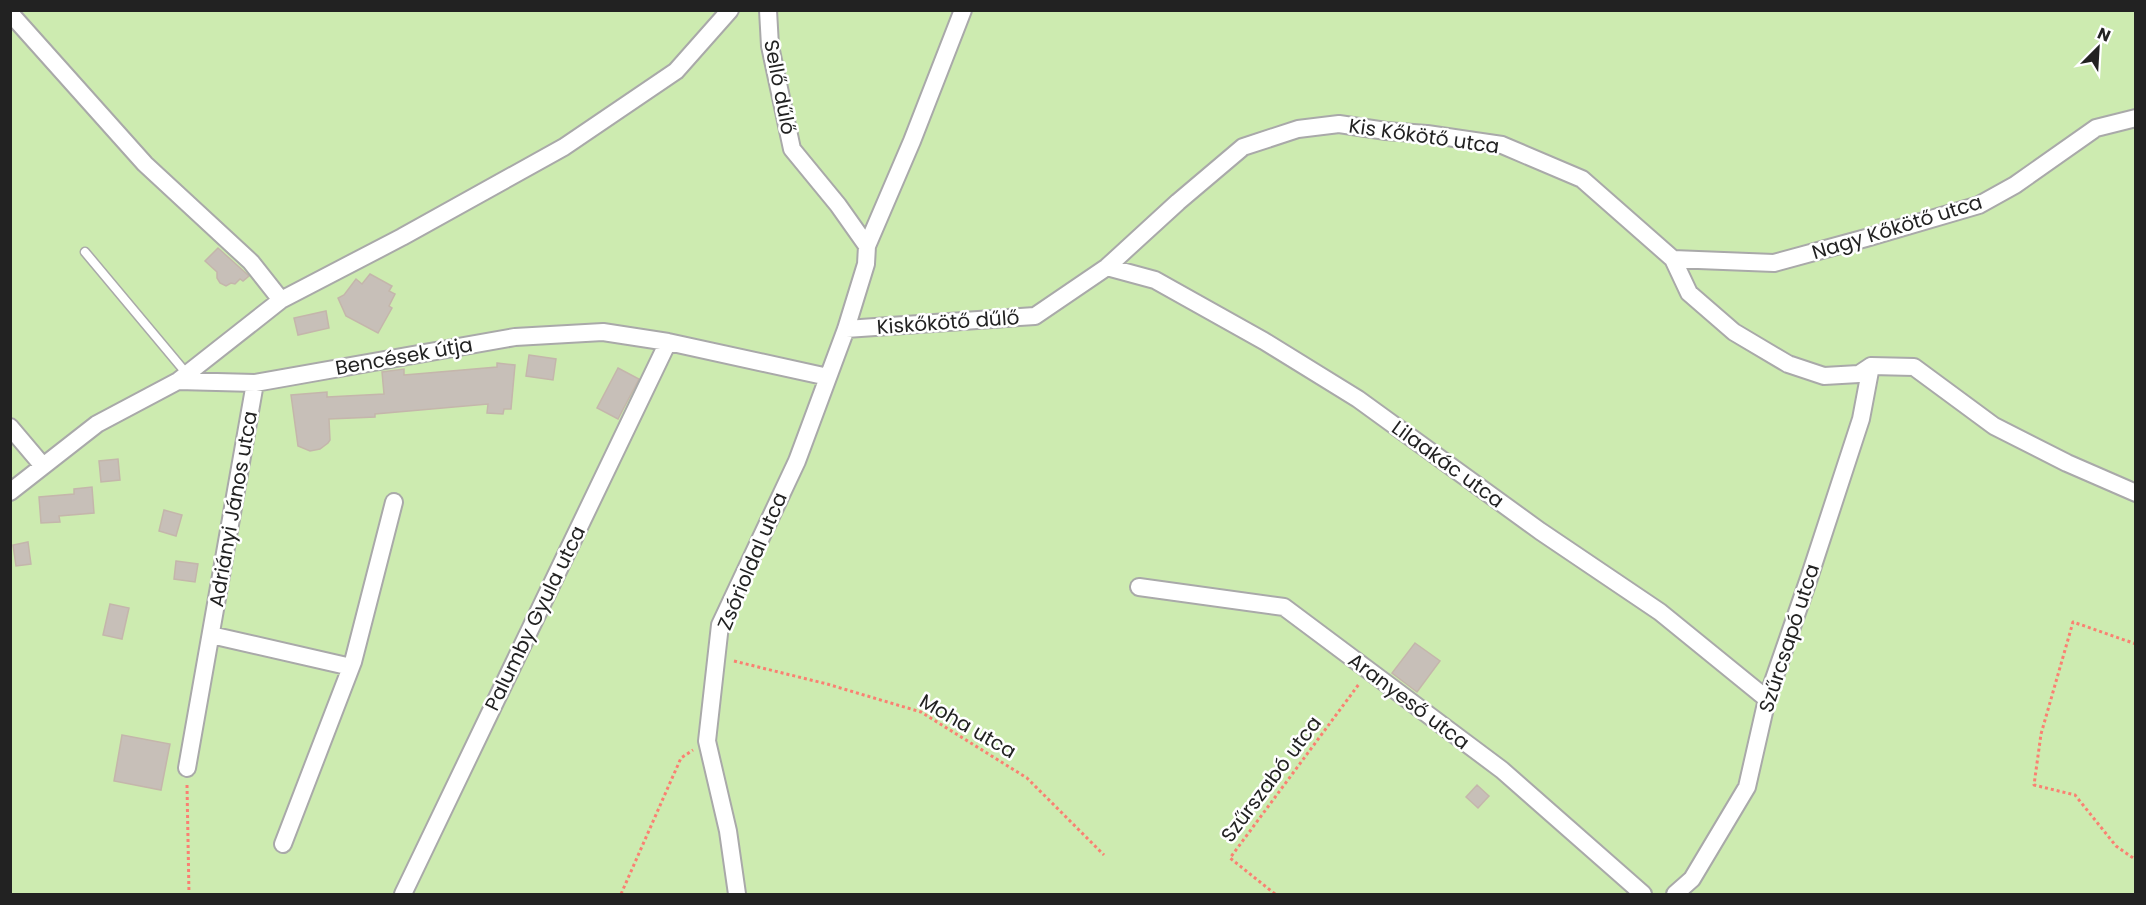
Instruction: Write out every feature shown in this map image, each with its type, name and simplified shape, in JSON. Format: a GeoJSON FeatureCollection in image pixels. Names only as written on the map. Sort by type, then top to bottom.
{"type":"FeatureCollection","features":[{"type":"Feature","properties":{"kind":"street"},"geometry":{"type":"LineString","coordinates":[[183,377],[281,300],[402,237],[564,147],[676,71],[730,10]]}},
{"type":"Feature","properties":{"kind":"street","name":"Sellő dűlő"},"geometry":{"type":"LineString","coordinates":[[768,10],[770,46],[792,148],[838,205],[867,246]]}},
{"type":"Feature","properties":{"kind":"street","name":"Zsórioldal utca"},"geometry":{"type":"LineString","coordinates":[[737,894],[728,831],[708,741],[720,625],[797,461],[846,329],[866,264],[867,246],[912,141],[963,10]]}},
{"type":"Feature","properties":{"kind":"street"},"geometry":{"type":"LineString","coordinates":[[10,13],[146,164],[251,262],[281,300]]}},
{"type":"Feature","properties":{"kind":"street","name":"Nagy Kőkötő utca"},"geometry":{"type":"LineString","coordinates":[[1673,259],[1774,263],[1978,205],[2014,185],[2096,128],[2136,117]]}},
{"type":"Feature","properties":{"kind":"street","name":"Kis Kőkötő utca"},"geometry":{"type":"LineString","coordinates":[[1107,267],[1243,147],[1298,129],[1339,124],[1502,145],[1582,179],[1673,259],[1689,293],[1734,332],[1788,364],[1824,376],[1859,375],[1871,366],[1914,367],[1994,426],[2067,463],[2136,493]]}},
{"type":"Feature","properties":{"kind":"street","name":"Kiskőkötő dűlő"},"geometry":{"type":"LineString","coordinates":[[846,329],[1035,316],[1107,267]]}},
{"type":"Feature","properties":{"kind":"street","name":"Lilaakác utca"},"geometry":{"type":"LineString","coordinates":[[1107,267],[1155,280],[1264,340],[1358,399],[1540,531],[1660,612],[1767,699]]}},
{"type":"Feature","properties":{"kind":"street","name":"Bencések útja"},"geometry":{"type":"LineString","coordinates":[[10,492],[97,424],[183,377],[255,383],[515,337],[603,332],[668,342],[828,376]]}},
{"type":"Feature","properties":{"kind":"street","name":"Palumby Gyula utca"},"geometry":{"type":"LineString","coordinates":[[403,894],[668,342]]}},
{"type":"Feature","properties":{"kind":"street","name":"Szűrcsapó utca"},"geometry":{"type":"LineString","coordinates":[[1676,894],[1692,879],[1747,787],[1767,699],[1861,418],[1871,366]]}},
{"type":"Feature","properties":{"kind":"street","name":"Adriányi János utca"},"geometry":{"type":"LineString","coordinates":[[187,768],[255,383]]}},
{"type":"Feature","properties":{"kind":"street"},"geometry":{"type":"LineString","coordinates":[[10,427],[43,466]]}},
{"type":"Feature","properties":{"kind":"street"},"geometry":{"type":"LineString","coordinates":[[283,844],[351,667],[394,501]]}},
{"type":"Feature","properties":{"kind":"street","name":"Aranyeső utca"},"geometry":{"type":"LineString","coordinates":[[1139,587],[1284,607],[1502,770],[1643,894]]}},
{"type":"Feature","properties":{"kind":"street","name":"Adriányi János utca"},"geometry":{"type":"LineString","coordinates":[[211,634],[351,667]]}},
{"type":"Feature","properties":{"kind":"lane"},"geometry":{"type":"LineString","coordinates":[[85,252],[183,377]]}},
{"type":"Feature","properties":{"kind":"path"},"geometry":{"type":"LineString","coordinates":[[2136,644],[2073,622],[2040,734],[2034,785],[2075,795],[2116,846],[2136,860]]}},
{"type":"Feature","properties":{"kind":"path","name":"Moha utca"},"geometry":{"type":"LineString","coordinates":[[717,657],[827,684],[921,712],[1027,778],[1104,855]]}},
{"type":"Feature","properties":{"kind":"path","name":"Szűrszabó utca"},"geometry":{"type":"LineString","coordinates":[[1275,894],[1230,858],[1369,671]]}},
{"type":"Feature","properties":{"kind":"path"},"geometry":{"type":"LineString","coordinates":[[621,894],[681,758],[708,741]]}},
{"type":"Feature","properties":{"kind":"path"},"geometry":{"type":"LineString","coordinates":[[187,768],[189,894]]}},
{"type":"Feature","properties":{"kind":"green space"},"geometry":{"type":"Polygon","coordinates":[[[11,11],[2135,11],[2135,894],[11,894],[11,11]]]}},
{"type":"Feature","properties":{"kind":"building"},"geometry":{"type":"Polygon","coordinates":[[[218,248],[249,276],[243,281],[240,279],[235,284],[231,283],[226,286],[220,283],[217,272],[205,261],[218,248]]]}},
{"type":"Feature","properties":{"kind":"building"},"geometry":{"type":"Polygon","coordinates":[[[370,274],[392,286],[389,291],[395,294],[389,306],[392,308],[378,333],[346,316],[338,298],[344,295],[356,279],[362,284],[370,274]]]}},
{"type":"Feature","properties":{"kind":"building"},"geometry":{"type":"Polygon","coordinates":[[[326,311],[329,328],[298,335],[294,318],[326,311]]]}},
{"type":"Feature","properties":{"kind":"building"},"geometry":{"type":"Polygon","coordinates":[[[529,355],[556,359],[553,380],[526,376],[529,355]]]}},
{"type":"Feature","properties":{"kind":"building"},"geometry":{"type":"Polygon","coordinates":[[[497,363],[515,365],[511,409],[504,409],[503,414],[487,413],[488,404],[375,414],[375,417],[329,419],[330,440],[328,443],[320,449],[310,451],[298,446],[291,395],[327,392],[327,397],[384,394],[382,372],[404,369],[404,375],[497,367],[497,363]]]}},
{"type":"Feature","properties":{"kind":"building"},"geometry":{"type":"Polygon","coordinates":[[[618,368],[639,379],[618,419],[597,408],[618,368]]]}},
{"type":"Feature","properties":{"kind":"building"},"geometry":{"type":"Polygon","coordinates":[[[118,459],[120,480],[101,482],[99,461],[118,459]]]}},
{"type":"Feature","properties":{"kind":"building"},"geometry":{"type":"Polygon","coordinates":[[[92,487],[94,513],[59,516],[60,522],[41,523],[39,497],[74,494],[74,489],[92,487]]]}},
{"type":"Feature","properties":{"kind":"building"},"geometry":{"type":"Polygon","coordinates":[[[164,510],[182,515],[176,536],[159,531],[164,510]]]}},
{"type":"Feature","properties":{"kind":"building"},"geometry":{"type":"Polygon","coordinates":[[[28,542],[31,564],[16,566],[13,545],[28,542]]]}},
{"type":"Feature","properties":{"kind":"building"},"geometry":{"type":"Polygon","coordinates":[[[176,561],[198,564],[195,582],[174,579],[176,561]]]}},
{"type":"Feature","properties":{"kind":"building"},"geometry":{"type":"Polygon","coordinates":[[[110,604],[129,608],[122,639],[103,635],[110,604]]]}},
{"type":"Feature","properties":{"kind":"building"},"geometry":{"type":"Polygon","coordinates":[[[1415,643],[1440,661],[1417,692],[1392,673],[1415,643]]]}},
{"type":"Feature","properties":{"kind":"building"},"geometry":{"type":"Polygon","coordinates":[[[122,735],[170,744],[161,790],[114,781],[122,735]]]}},
{"type":"Feature","properties":{"kind":"building"},"geometry":{"type":"Polygon","coordinates":[[[1477,785],[1489,796],[1478,808],[1466,797],[1477,785]]]}}]}
